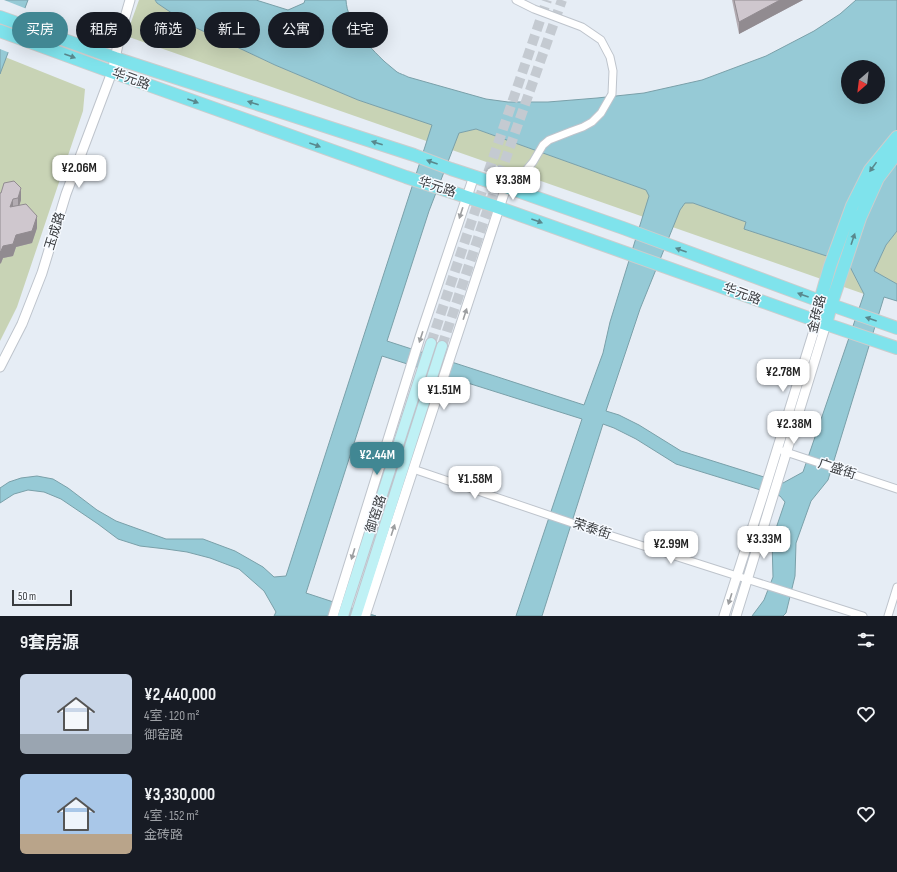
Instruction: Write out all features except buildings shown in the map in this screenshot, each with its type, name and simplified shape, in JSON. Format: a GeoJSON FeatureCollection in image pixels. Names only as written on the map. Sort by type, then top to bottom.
{"type":"FeatureCollection","features":[{"type":"Feature","properties":{"kind":"main road","name":"华元路"},"geometry":{"type":"LineString","coordinates":[[0,17],[115,58],[414,155],[623,228],[825,303],[893,326]]}},
{"type":"Feature","properties":{"kind":"main road","name":"华元路"},"geometry":{"type":"LineString","coordinates":[[0,31],[406,177],[467,196],[897,348]]}},
{"type":"Feature","properties":{"kind":"main road","name":"金砖路"},"geometry":{"type":"LineString","coordinates":[[821,322],[830,266],[852,206],[870,170],[897,136]]}},
{"type":"Feature","properties":{"kind":"main road","name":"金砖路"},"geometry":{"type":"LineString","coordinates":[[825,303],[840,276],[860,218],[878,178],[897,153]]}},
{"type":"Feature","properties":{"kind":"main road","name":"御窑路"},"geometry":{"type":"LineString","coordinates":[[343,616],[431,343]]}},
{"type":"Feature","properties":{"kind":"main road","name":"御窑路"},"geometry":{"type":"LineString","coordinates":[[356,616],[364,609],[442,346]]}},
{"type":"Feature","properties":{"kind":"street","name":"玉成路"},"geometry":{"type":"LineString","coordinates":[[0,367],[22,324],[39,280],[66,194],[112,72],[121,31],[130,0]]}},
{"type":"Feature","properties":{"kind":"street"},"geometry":{"type":"LineString","coordinates":[[364,609],[413,469],[506,187],[522,175],[549,140],[592,122],[601,113],[612,94],[613,71],[610,57],[601,40],[582,27],[516,0]]}},
{"type":"Feature","properties":{"kind":"street"},"geometry":{"type":"LineString","coordinates":[[334,616],[420,338],[474,176]]}},
{"type":"Feature","properties":{"kind":"street","name":"金砖路"},"geometry":{"type":"LineString","coordinates":[[724,616],[737,576],[767,496],[779,476],[782,451],[821,322]]}},
{"type":"Feature","properties":{"kind":"street","name":"金砖路"},"geometry":{"type":"LineString","coordinates":[[736,616],[747,579],[767,496],[770,471],[782,451]]}},
{"type":"Feature","properties":{"kind":"street","name":"广盛街"},"geometry":{"type":"LineString","coordinates":[[782,451],[897,488]]}},
{"type":"Feature","properties":{"kind":"street","name":"荣泰街"},"geometry":{"type":"LineString","coordinates":[[413,469],[581,526],[863,616]]}},
{"type":"Feature","properties":{"kind":"street"},"geometry":{"type":"LineString","coordinates":[[888,616],[897,587]]}},
{"type":"Feature","properties":{"kind":"green space"},"geometry":{"type":"Polygon","coordinates":[[[139,0],[155,0],[170,12],[140,12],[140,41],[132,38],[132,19],[139,0]]]}},
{"type":"Feature","properties":{"kind":"green space"},"geometry":{"type":"Polygon","coordinates":[[[196,28],[204,32],[204,48],[239,48],[358,100],[459,133],[476,129],[646,190],[693,203],[747,222],[745,229],[848,263],[864,294],[160,48],[196,48],[196,28]]]}},
{"type":"Feature","properties":{"kind":"green space"},"geometry":{"type":"Polygon","coordinates":[[[0,55],[85,89],[83,111],[17,307],[0,341],[0,55]]]}},
{"type":"Feature","properties":{"kind":"green space"},"geometry":{"type":"Polygon","coordinates":[[[897,231],[897,284],[874,271],[886,245],[897,231]]]}},
{"type":"Feature","properties":{"kind":"water"},"geometry":{"type":"Polygon","coordinates":[[[0,0],[28,0],[23,12],[12,12],[12,42],[0,74],[0,0]]]}},
{"type":"Feature","properties":{"kind":"water"},"geometry":{"type":"Polygon","coordinates":[[[155,0],[256,0],[288,10],[304,3],[305,0],[346,0],[348,12],[332,12],[332,48],[372,48],[398,73],[486,99],[508,102],[548,102],[644,93],[702,80],[766,56],[814,31],[840,14],[856,0],[897,0],[897,231],[886,245],[874,271],[897,284],[897,301],[884,297],[828,480],[811,501],[796,543],[795,576],[786,613],[783,616],[752,616],[764,600],[773,577],[772,540],[785,502],[780,496],[676,464],[636,439],[603,424],[542,616],[516,616],[582,419],[382,356],[306,593],[376,616],[274,616],[276,612],[264,591],[239,569],[210,558],[187,552],[140,546],[118,539],[61,499],[44,492],[28,490],[14,494],[0,503],[0,488],[9,482],[21,478],[37,476],[53,479],[68,488],[97,510],[116,521],[166,539],[203,539],[235,551],[263,567],[274,577],[286,576],[432,125],[358,100],[239,48],[260,48],[260,12],[204,12],[204,32],[196,28],[196,12],[170,12],[155,0]],[[476,129],[459,133],[429,211],[387,341],[584,405],[603,353],[610,322],[649,196],[646,190],[476,129]],[[685,203],[680,210],[640,309],[606,411],[619,415],[639,425],[681,451],[783,483],[803,472],[864,294],[848,263],[744,229],[746,222],[693,203],[685,203]]]}},
{"type":"Feature","properties":{"kind":"pier"},"geometry":{"type":"Polygon","coordinates":[[[0,0],[4,0],[27,9],[26,12],[12,12],[12,48],[10,53],[0,49],[0,0]]]}},
{"type":"Feature","properties":{"kind":"tunnel"},"geometry":{"type":"LineString","coordinates":[[431,343],[547,0]]}},
{"type":"Feature","properties":{"kind":"tunnel"},"geometry":{"type":"LineString","coordinates":[[442,346],[483,223],[562,0]]}}]}
